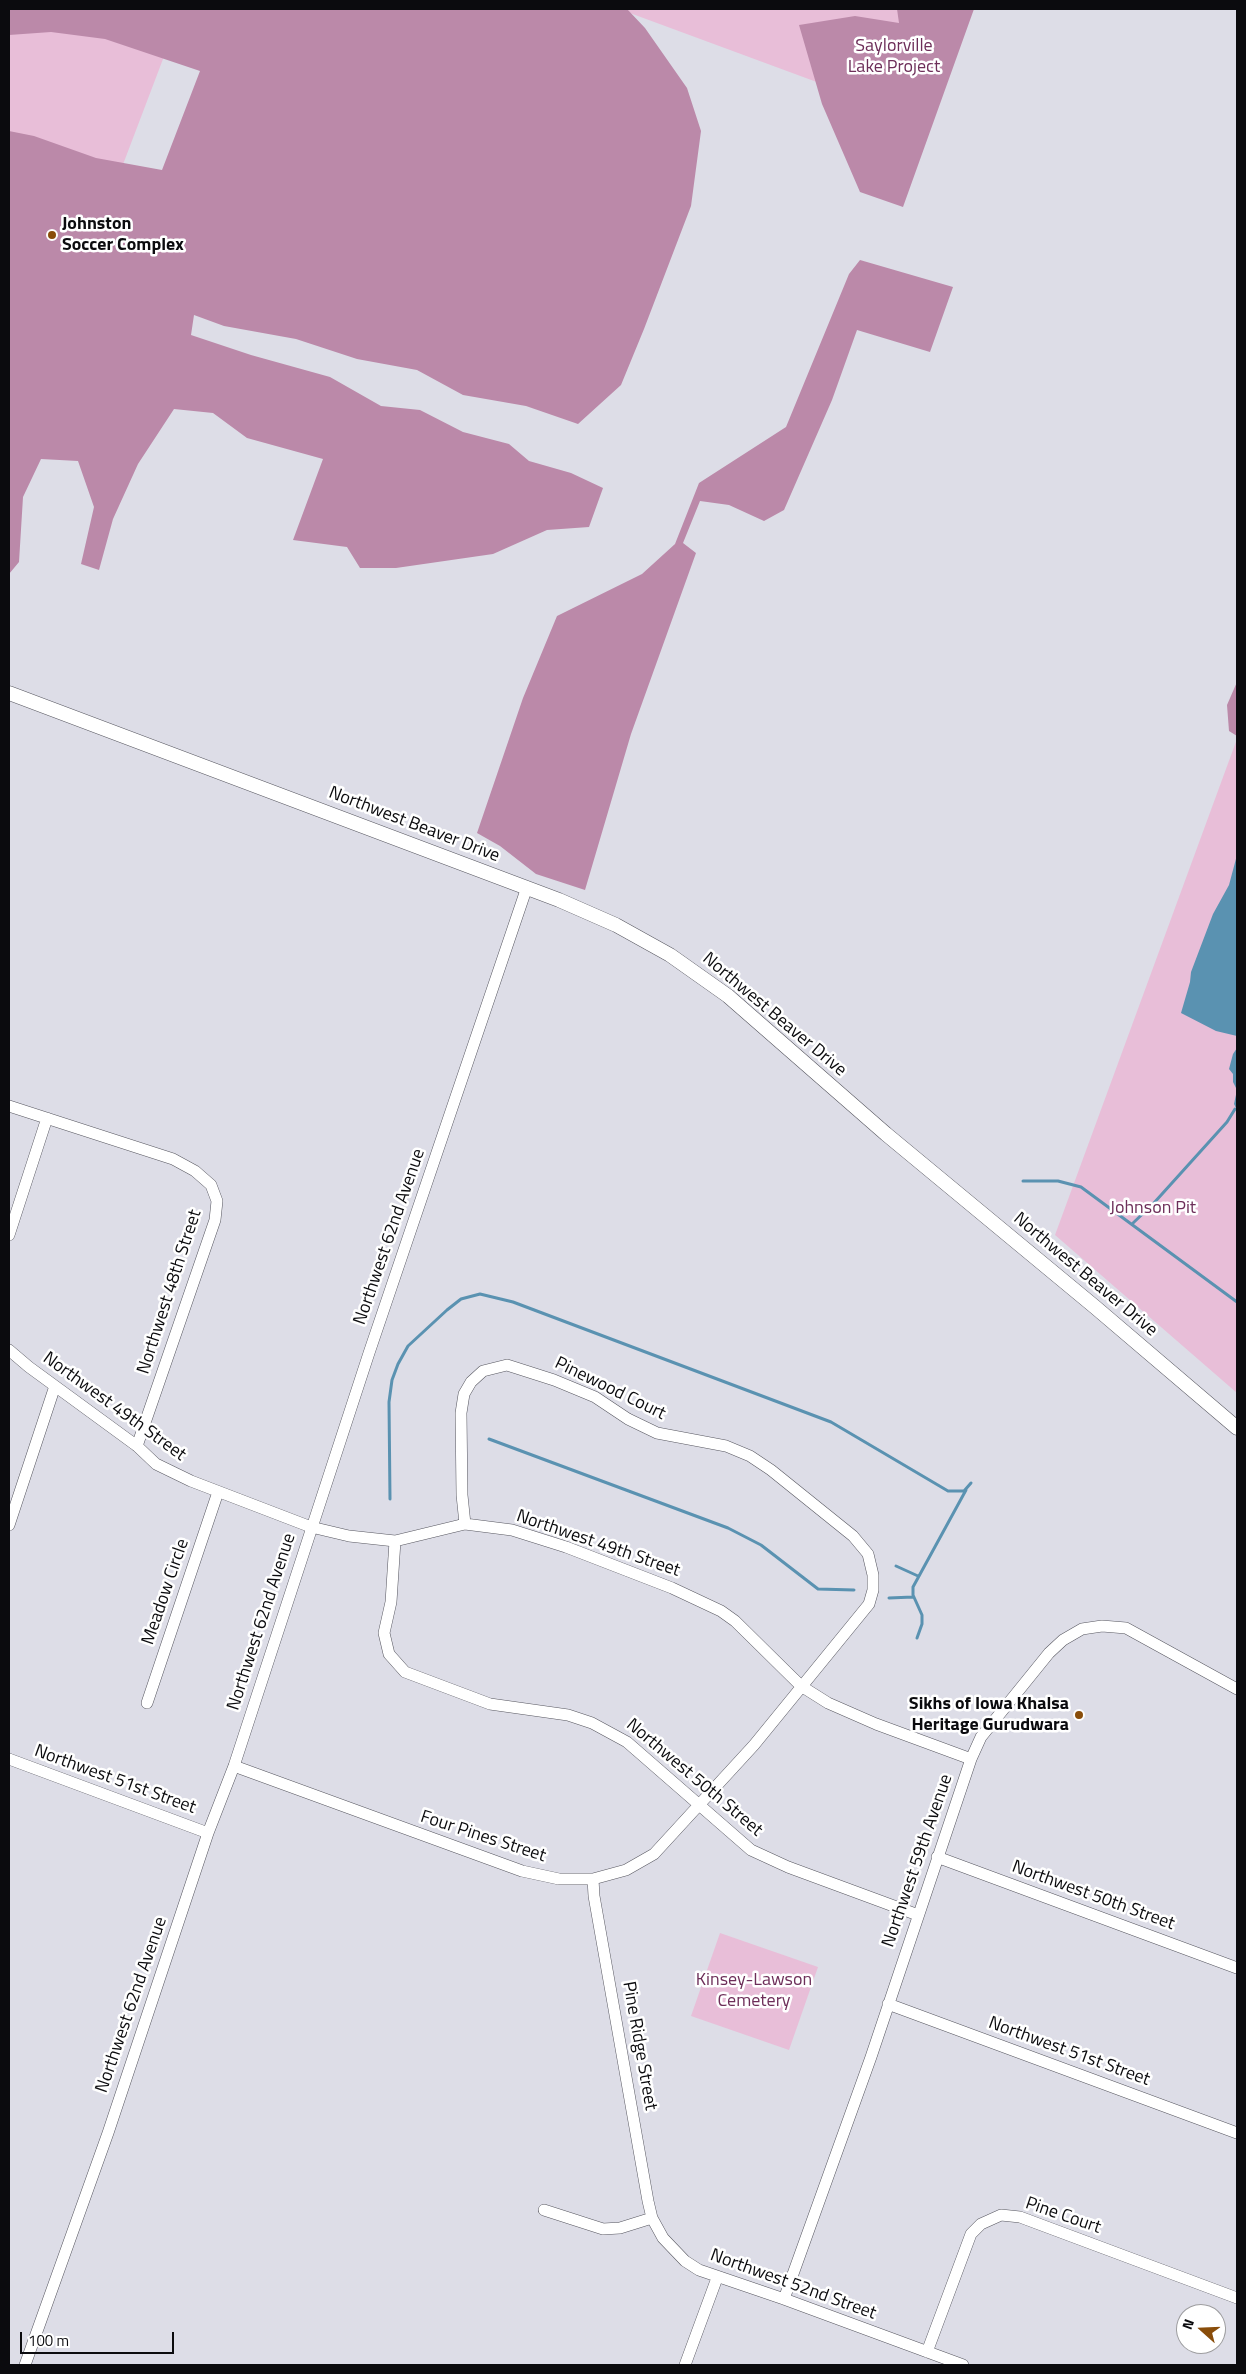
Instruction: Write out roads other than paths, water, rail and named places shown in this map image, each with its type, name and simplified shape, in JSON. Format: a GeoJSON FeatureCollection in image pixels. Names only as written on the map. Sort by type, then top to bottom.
{"type":"FeatureCollection","features":[{"type":"Feature","properties":{"kind":"main road","name":"Northwest Beaver Drive"},"geometry":{"type":"LineString","coordinates":[[9,693],[527,888],[616,924],[670,955],[728,996],[886,1134],[1095,1306],[1237,1428]]}},
{"type":"Feature","properties":{"kind":"street","name":"Northwest 62nd Avenue"},"geometry":{"type":"LineString","coordinates":[[25,2365],[108,2133],[208,1833],[234,1766],[311,1527],[527,888]]}},
{"type":"Feature","properties":{"kind":"street","name":"Northwest 48th Street"},"geometry":{"type":"LineString","coordinates":[[9,1106],[173,1160],[195,1171],[211,1185],[217,1202],[216,1220],[137,1446]]}},
{"type":"Feature","properties":{"kind":"street"},"geometry":{"type":"LineString","coordinates":[[9,1236],[48,1118]]}},
{"type":"Feature","properties":{"kind":"street","name":"Northwest 49th Street"},"geometry":{"type":"LineString","coordinates":[[9,1350],[54,1386],[137,1446],[156,1464],[172,1473],[311,1527],[349,1536],[395,1541],[465,1524],[512,1530],[566,1547],[701,1600],[735,1621],[801,1686],[828,1703],[876,1724],[971,1759]]}},
{"type":"Feature","properties":{"kind":"street","name":"Pinewood Court"},"geometry":{"type":"LineString","coordinates":[[465,1524],[462,1495],[461,1413],[464,1394],[471,1382],[483,1371],[508,1364],[595,1397],[628,1419],[657,1434],[726,1446],[750,1456],[852,1536],[868,1554],[873,1575],[874,1590],[869,1604],[801,1686]]}},
{"type":"Feature","properties":{"kind":"street"},"geometry":{"type":"LineString","coordinates":[[9,1525],[54,1386]]}},
{"type":"Feature","properties":{"kind":"street","name":"Meadow Circle"},"geometry":{"type":"LineString","coordinates":[[147,1703],[218,1492]]}},
{"type":"Feature","properties":{"kind":"street","name":"Northwest 50th Street"},"geometry":{"type":"LineString","coordinates":[[395,1541],[391,1602],[384,1633],[385,1648],[398,1667],[412,1676],[490,1704],[568,1715],[598,1725],[627,1742],[742,1844],[767,1859],[918,1916]]}},
{"type":"Feature","properties":{"kind":"street","name":"Northwest 59th Avenue"},"geometry":{"type":"LineString","coordinates":[[784,2299],[888,2004],[971,1759],[981,1738],[1049,1654],[1063,1640],[1082,1629],[1102,1626],[1126,1628],[1237,1689]]}},
{"type":"Feature","properties":{"kind":"street","name":"Four Pines Street"},"geometry":{"type":"LineString","coordinates":[[234,1766],[522,1871],[559,1879],[593,1879],[626,1870],[654,1854],[754,1745],[801,1686]]}},
{"type":"Feature","properties":{"kind":"street","name":"Northwest 51st Street"},"geometry":{"type":"LineString","coordinates":[[9,1759],[208,1833]]}},
{"type":"Feature","properties":{"kind":"street","name":"Northwest 50th Street"},"geometry":{"type":"LineString","coordinates":[[937,1857],[1237,1968]]}},
{"type":"Feature","properties":{"kind":"street","name":"Pine Ridge Street"},"geometry":{"type":"LineString","coordinates":[[593,1879],[594,1896],[652,2218]]}},
{"type":"Feature","properties":{"kind":"street","name":"Northwest 51st Street"},"geometry":{"type":"LineString","coordinates":[[888,2004],[1237,2133]]}},
{"type":"Feature","properties":{"kind":"street"},"geometry":{"type":"LineString","coordinates":[[544,2210],[603,2229],[620,2228],[652,2218]]}},
{"type":"Feature","properties":{"kind":"street","name":"Pine Court"},"geometry":{"type":"LineString","coordinates":[[927,2352],[971,2234],[981,2224],[1001,2215],[1020,2217],[1237,2298]]}},
{"type":"Feature","properties":{"kind":"street","name":"Northwest 52nd Street"},"geometry":{"type":"LineString","coordinates":[[652,2218],[663,2238],[679,2255],[699,2270],[717,2278],[784,2299],[962,2365]]}},
{"type":"Feature","properties":{"kind":"street"},"geometry":{"type":"LineString","coordinates":[[685,2365],[717,2278]]}},
{"type":"Feature","properties":{"kind":"water"},"geometry":{"type":"Polygon","coordinates":[[[1237,855],[1237,1036],[1216,1031],[1181,1013],[1191,972],[1213,914],[1229,885],[1237,855]]]}},
{"type":"Feature","properties":{"kind":"water"},"geometry":{"type":"Polygon","coordinates":[[[1237,1048],[1237,1090],[1233,1082],[1233,1074],[1229,1069],[1233,1054],[1237,1048]]]}},
{"type":"Feature","properties":{"kind":"water"},"geometry":{"type":"Polygon","coordinates":[[[1237,1090],[1237,1110],[1234,1104],[1237,1090]]]}},
{"type":"Feature","properties":{"kind":"waterway"},"geometry":{"type":"LineString","coordinates":[[1132,1224],[1153,1204],[1227,1122],[1235,1109]]}},
{"type":"Feature","properties":{"kind":"waterway"},"geometry":{"type":"LineString","coordinates":[[1023,1181],[1058,1181],[1081,1187],[1237,1302]]}},
{"type":"Feature","properties":{"kind":"waterway"},"geometry":{"type":"LineString","coordinates":[[390,1499],[389,1402],[392,1380],[398,1364],[408,1346],[447,1310],[461,1299],[480,1294],[513,1302],[831,1422],[948,1491],[964,1491],[971,1483]]}},
{"type":"Feature","properties":{"kind":"waterway"},"geometry":{"type":"LineString","coordinates":[[489,1439],[728,1528],[761,1545],[818,1589],[854,1590]]}},
{"type":"Feature","properties":{"kind":"waterway"},"geometry":{"type":"LineString","coordinates":[[917,1638],[922,1624],[922,1615],[913,1595],[913,1587],[966,1490]]}},
{"type":"Feature","properties":{"kind":"waterway"},"geometry":{"type":"LineString","coordinates":[[896,1566],[918,1576]]}},
{"type":"Feature","properties":{"kind":"waterway"},"geometry":{"type":"LineString","coordinates":[[889,1598],[913,1597]]}},
{"type":"Feature","properties":{"kind":"place","name":"Johnston Soccer Complex"},"geometry":{"type":"Point","coordinates":[52,235]}},
{"type":"Feature","properties":{"kind":"place","name":"Sikhs of Iowa Khalsa Heritage Gurudwara"},"geometry":{"type":"Point","coordinates":[1079,1715]}},
{"type":"Feature","properties":{"kind":"park label","name":"Saylorville Lake Project"},"geometry":{"type":"Point","coordinates":[894,57]}},
{"type":"Feature","properties":{"kind":"park label","name":"Johnson Pit"},"geometry":{"type":"Point","coordinates":[1153,1209]}},
{"type":"Feature","properties":{"kind":"park label","name":"Kinsey-Lawson Cemetery"},"geometry":{"type":"Point","coordinates":[754,1991]}}]}
